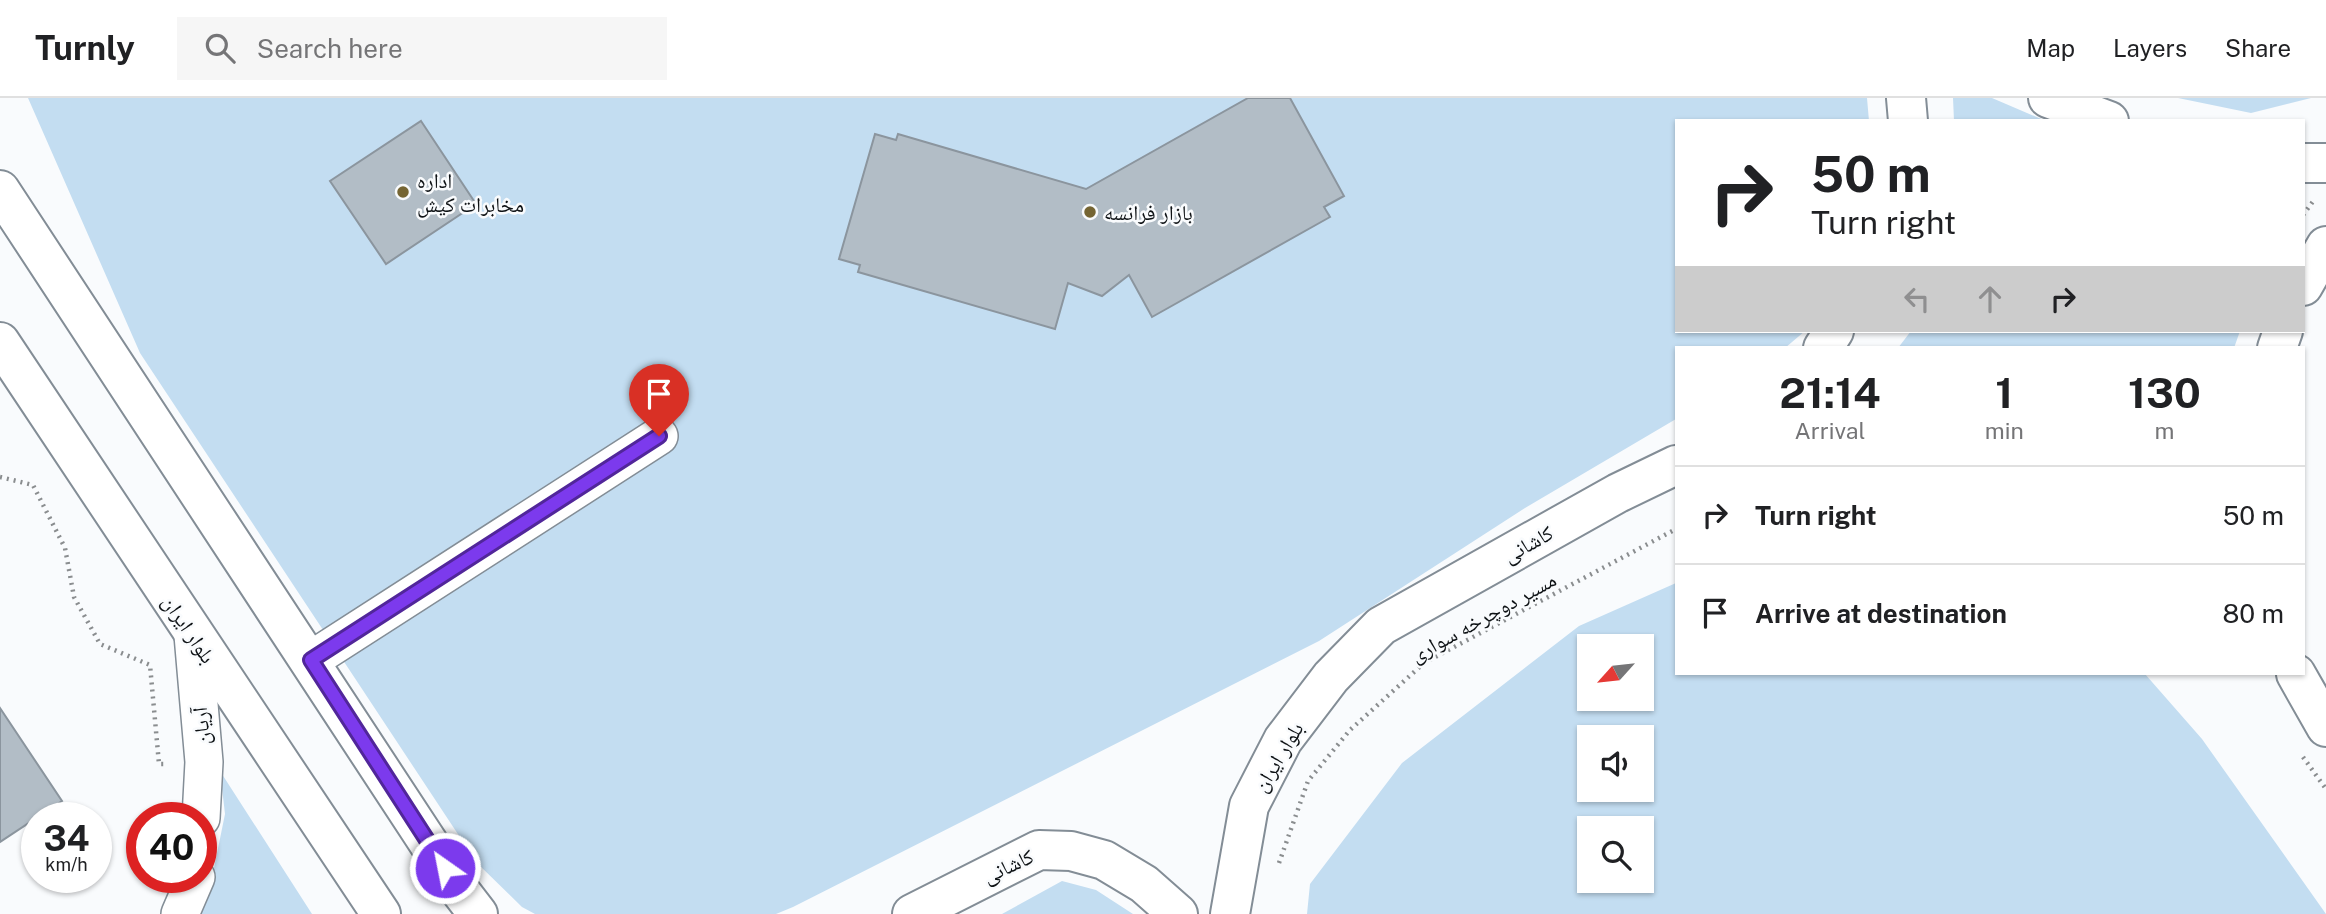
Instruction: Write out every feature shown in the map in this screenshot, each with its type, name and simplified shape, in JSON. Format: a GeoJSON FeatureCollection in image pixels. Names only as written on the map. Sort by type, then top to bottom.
{"type":"FeatureCollection","features":[{"type":"Feature","properties":{"kind":"main road"},"geometry":{"type":"LineString","coordinates":[[1906,98],[1908,119]]}},
{"type":"Feature","properties":{"kind":"main road"},"geometry":{"type":"LineString","coordinates":[[2049,98],[2104,119]]}},
{"type":"Feature","properties":{"kind":"main road"},"geometry":{"type":"LineString","coordinates":[[2305,163],[2326,163]]}},
{"type":"Feature","properties":{"kind":"main road"},"geometry":{"type":"LineString","coordinates":[[0,190],[311,660],[420,830],[478,914]]}},
{"type":"Feature","properties":{"kind":"main road"},"geometry":{"type":"LineString","coordinates":[[2305,283],[2326,246]]}},
{"type":"Feature","properties":{"kind":"main road","name":"بلوار ایران"},"geometry":{"type":"LineString","coordinates":[[0,342],[381,914]]}},
{"type":"Feature","properties":{"kind":"main road","name":"کاشانی"},"geometry":{"type":"LineString","coordinates":[[1381,626],[1618,494],[1675,466]]}},
{"type":"Feature","properties":{"kind":"main road","name":"بلوار ایران"},"geometry":{"type":"LineString","coordinates":[[1230,914],[1249,806],[1278,751],[1331,677],[1381,626]]}},
{"type":"Feature","properties":{"kind":"main road"},"geometry":{"type":"LineString","coordinates":[[2297,675],[2326,727]]}},
{"type":"Feature","properties":{"kind":"main road","name":"کاشانی"},"geometry":{"type":"LineString","coordinates":[[912,914],[1040,850],[1071,850],[1104,860],[1144,884],[1178,914]]}},
{"type":"Feature","properties":{"kind":"street"},"geometry":{"type":"LineString","coordinates":[[311,660],[659,436]]}},
{"type":"Feature","properties":{"kind":"street","name":"آریان"},"geometry":{"type":"LineString","coordinates":[[193,635],[204,762],[202,802]]}},
{"type":"Feature","properties":{"kind":"street"},"geometry":{"type":"LineString","coordinates":[[180,914],[189,893]]}},
{"type":"Feature","properties":{"kind":"path"},"geometry":{"type":"LineString","coordinates":[[0,477],[33,485],[65,548],[74,597],[100,645],[150,665],[159,764],[204,762]]}},
{"type":"Feature","properties":{"kind":"path","name":"مسیر دوچرخه سواری"},"geometry":{"type":"LineString","coordinates":[[1277,869],[1308,781],[1350,730],[1424,663],[1675,530]]}},
{"type":"Feature","properties":{"kind":"shaded area"},"geometry":{"type":"Polygon","coordinates":[[[28,98],[1867,98],[1869,119],[1675,119],[1675,333],[1803,333],[1787,346],[1675,346],[1675,420],[1525,508],[1319,641],[776,914],[535,914],[522,907],[477,863],[140,353],[28,98]]]}},
{"type":"Feature","properties":{"kind":"shaded area"},"geometry":{"type":"Polygon","coordinates":[[[1953,98],[1992,98],[2041,119],[1954,119],[1953,98]]]}},
{"type":"Feature","properties":{"kind":"shaded area"},"geometry":{"type":"Polygon","coordinates":[[[2178,98],[2311,98],[2251,113],[2178,98]]]}},
{"type":"Feature","properties":{"kind":"shaded area"},"geometry":{"type":"Polygon","coordinates":[[[1909,333],[2239,333],[2235,346],[1900,346],[1909,333]]]}},
{"type":"Feature","properties":{"kind":"shaded area"},"geometry":{"type":"Polygon","coordinates":[[[1675,583],[1675,675],[2146,675],[2202,739],[2326,914],[1307,914],[1310,884],[1402,763],[1579,626],[1675,583]]]}},
{"type":"Feature","properties":{"kind":"shaded area"},"geometry":{"type":"Polygon","coordinates":[[[220,771],[312,914],[199,914],[207,893],[217,893],[217,853],[225,814],[220,771]]]}},
{"type":"Feature","properties":{"kind":"shaded area"},"geometry":{"type":"Polygon","coordinates":[[[1062,881],[1096,890],[1133,914],[1002,914],[1062,881]]]}},
{"type":"Feature","properties":{"kind":"building","name":"بازار فرانسه"},"geometry":{"type":"Polygon","coordinates":[[[1248,98],[1290,98],[1344,196],[1324,207],[1330,217],[1152,317],[1129,275],[1102,296],[1068,283],[1055,329],[858,272],[860,265],[839,259],[875,134],[896,140],[898,134],[1086,189],[1248,98]]]}},
{"type":"Feature","properties":{"kind":"building","name":"اداره مخابرات کیش"},"geometry":{"type":"Polygon","coordinates":[[[421,121],[476,204],[386,264],[330,181],[421,121]]]}},
{"type":"Feature","properties":{"kind":"building"},"geometry":{"type":"Polygon","coordinates":[[[0,708],[62,801],[21,802],[21,828],[0,842],[0,708]]]}},
{"type":"Feature","properties":{"kind":"place","name":"اداره مخابرات کیش"},"geometry":{"type":"Point","coordinates":[403,192]}},
{"type":"Feature","properties":{"kind":"place","name":"بازار فرانسه"},"geometry":{"type":"Point","coordinates":[1090,212]}},
{"type":"Feature","properties":{"kind":"route"},"geometry":{"type":"LineString","coordinates":[[445,868],[311,660],[659,436]]}}]}
